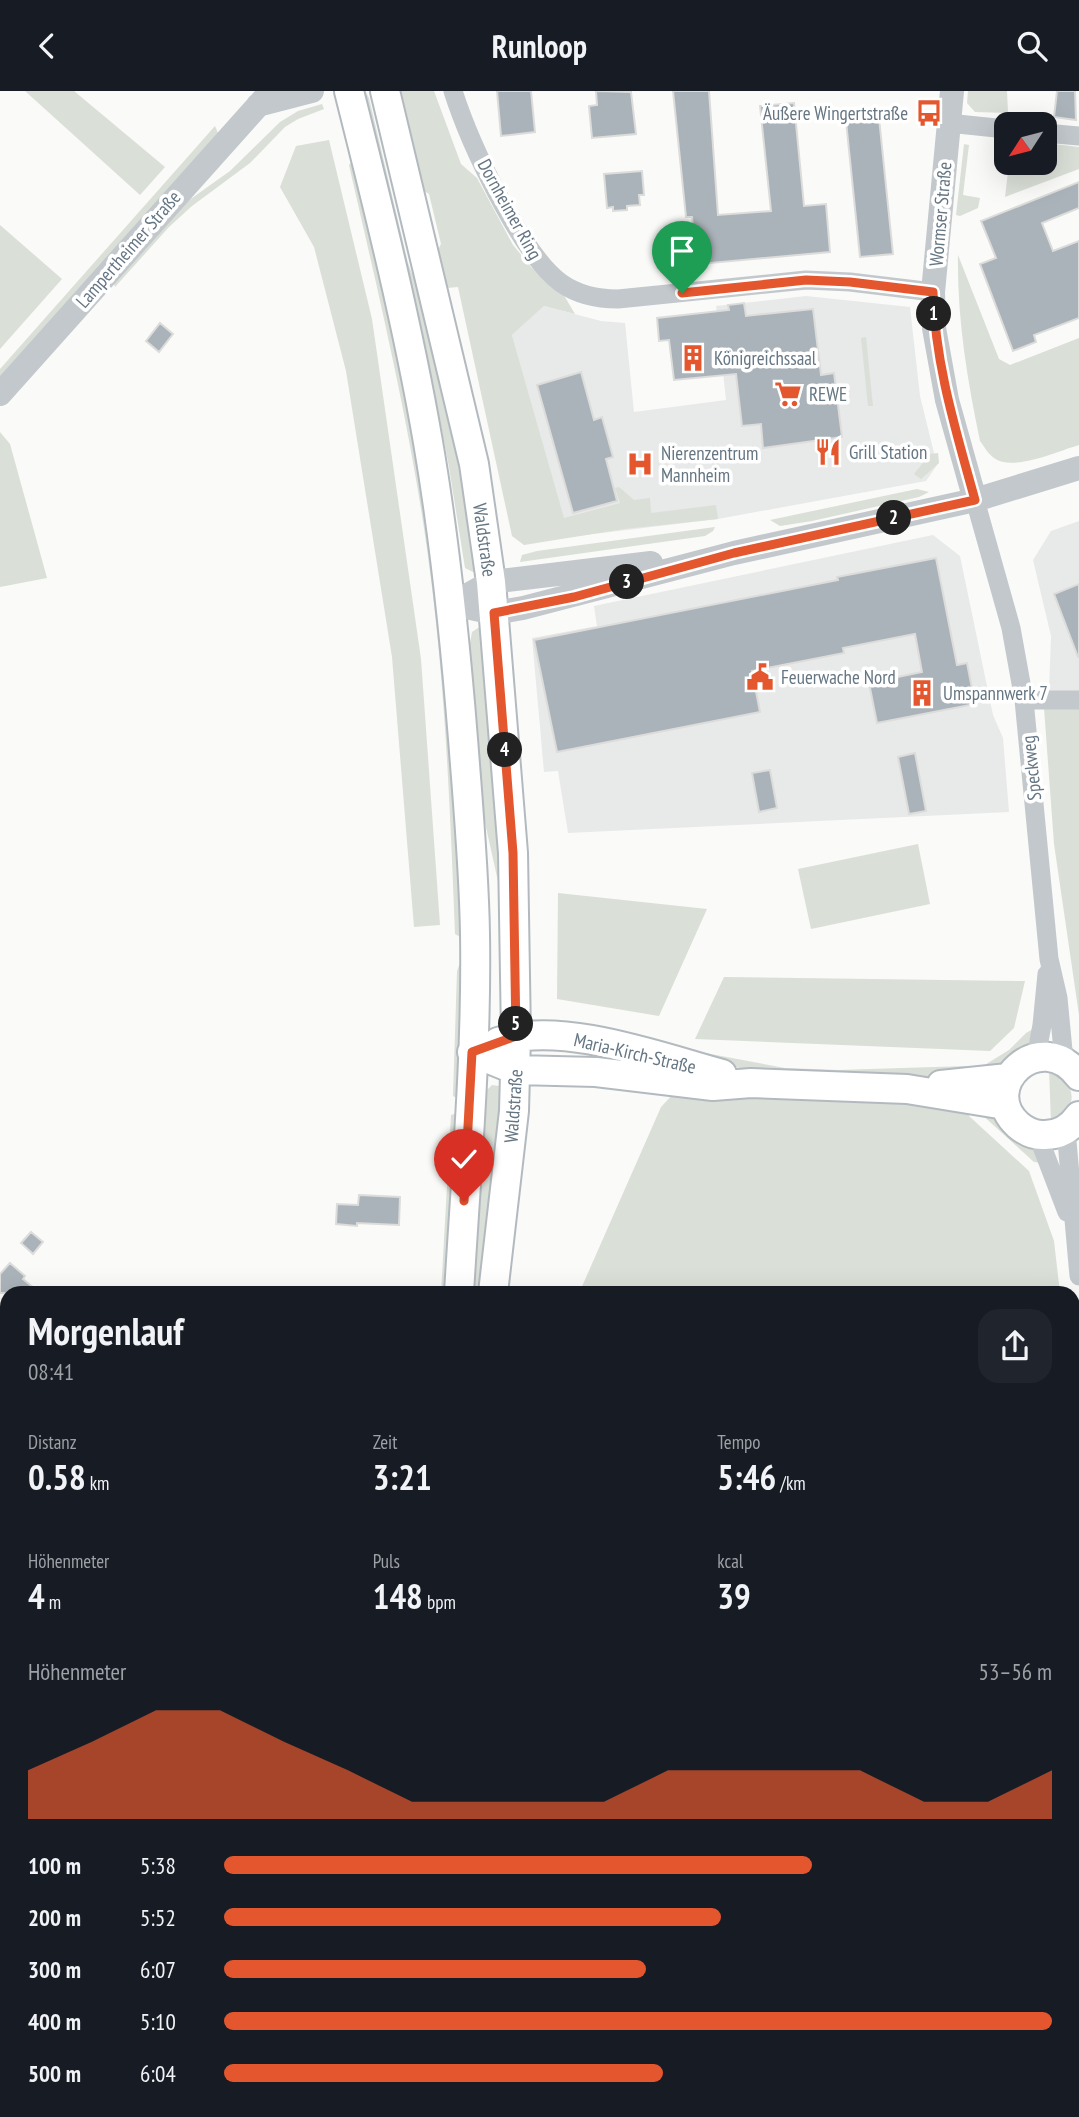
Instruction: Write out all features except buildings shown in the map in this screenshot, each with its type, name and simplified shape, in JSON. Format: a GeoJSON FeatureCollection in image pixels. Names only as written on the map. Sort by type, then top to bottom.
{"type":"FeatureCollection","features":[{"type":"Feature","properties":{"kind":"main road"},"geometry":{"type":"LineString","coordinates":[[349,91],[428,441],[452,604],[471,837],[475,935],[472,1052],[459,1286]]}},
{"type":"Feature","properties":{"kind":"main road","name":"Waldstraße"},"geometry":{"type":"LineString","coordinates":[[385,91],[474,464],[494,613],[513,853],[516,1070],[494,1286]]}},
{"type":"Feature","properties":{"kind":"main road","name":"Maria-Kirch-Straße"},"geometry":{"type":"LineString","coordinates":[[472,1052],[516,1036],[545,1035],[605,1043],[751,1083]]}},
{"type":"Feature","properties":{"kind":"main road"},"geometry":{"type":"LineString","coordinates":[[472,1052],[516,1070]]}},
{"type":"Feature","properties":{"kind":"main road"},"geometry":{"type":"LineString","coordinates":[[1072,1069],[1051,1056],[1024,1061],[1007,1092],[1012,1119],[1023,1130],[1038,1136],[1053,1135],[1073,1123]]}},
{"type":"Feature","properties":{"kind":"main road","name":"Maria-Kirch-Straße"},"geometry":{"type":"LineString","coordinates":[[516,1070],[596,1072],[713,1086],[751,1083],[1007,1092]]}},
{"type":"Feature","properties":{"kind":"street","name":"Lampertheimer Straße"},"geometry":{"type":"LineString","coordinates":[[0,394],[265,98],[312,91]]}},
{"type":"Feature","properties":{"kind":"street","name":"Dornheimer Ring"},"geometry":{"type":"LineString","coordinates":[[453,91],[483,163],[524,241],[547,271],[582,293],[597,298],[618,299],[806,280],[850,282],[933,292]]}},
{"type":"Feature","properties":{"kind":"street","name":"Wormser Straße"},"geometry":{"type":"LineString","coordinates":[[952,91],[933,292],[934,328],[947,400],[975,500]]}},
{"type":"Feature","properties":{"kind":"street"},"geometry":{"type":"LineString","coordinates":[[948,123],[994,128]]}},
{"type":"Feature","properties":{"kind":"street"},"geometry":{"type":"LineString","coordinates":[[1057,134],[1079,136]]}},
{"type":"Feature","properties":{"kind":"street"},"geometry":{"type":"LineString","coordinates":[[452,604],[494,613],[574,597],[734,553],[975,500],[1079,468]]}},
{"type":"Feature","properties":{"kind":"street","name":"Speckweg"},"geometry":{"type":"LineString","coordinates":[[975,500],[1032,700],[1049,959],[1072,1069]]}},
{"type":"Feature","properties":{"kind":"street"},"geometry":{"type":"LineString","coordinates":[[452,604],[491,582],[734,553]]}},
{"type":"Feature","properties":{"kind":"street"},"geometry":{"type":"LineString","coordinates":[[1032,700],[1079,700]]}},
{"type":"Feature","properties":{"kind":"street","name":"Speckweg"},"geometry":{"type":"LineString","coordinates":[[1036,1057],[1049,959]]}},
{"type":"Feature","properties":{"kind":"street"},"geometry":{"type":"LineString","coordinates":[[1073,1123],[1074,1233],[1079,1276]]}},
{"type":"Feature","properties":{"kind":"street"},"geometry":{"type":"LineString","coordinates":[[1038,1136],[1074,1233]]}},
{"type":"Feature","properties":{"kind":"shaded area"},"geometry":{"type":"Polygon","coordinates":[[[25,91],[74,91],[165,167],[140,195],[25,91]]]}},
{"type":"Feature","properties":{"kind":"shaded area"},"geometry":{"type":"Polygon","coordinates":[[[358,91],[365,91],[369,98],[408,263],[432,327],[464,455],[480,567],[473,572],[465,568],[428,359],[408,303],[358,91]]]}},
{"type":"Feature","properties":{"kind":"shaded area"},"geometry":{"type":"Polygon","coordinates":[[[400,91],[434,91],[461,164],[477,178],[513,245],[531,267],[562,292],[575,314],[544,306],[512,335],[564,518],[620,503],[615,488],[619,487],[634,500],[650,498],[651,513],[716,505],[718,519],[624,529],[524,545],[512,536],[458,287],[447,288],[438,250],[441,244],[429,194],[424,191],[400,91]]]}},
{"type":"Feature","properties":{"kind":"shaded area"},"geometry":{"type":"Polygon","coordinates":[[[968,91],[1007,91],[1008,112],[975,112],[967,103],[968,91]]]}},
{"type":"Feature","properties":{"kind":"shaded area"},"geometry":{"type":"Polygon","coordinates":[[[322,104],[324,109],[285,127],[250,163],[192,206],[169,227],[115,287],[113,281],[178,208],[230,171],[280,122],[298,111],[322,104]]]}},
{"type":"Feature","properties":{"kind":"shaded area"},"geometry":{"type":"Polygon","coordinates":[[[215,126],[218,133],[0,378],[0,369],[215,126]]]}},
{"type":"Feature","properties":{"kind":"shaded area"},"geometry":{"type":"Polygon","coordinates":[[[329,140],[372,319],[421,659],[440,925],[414,927],[392,657],[346,371],[314,247],[280,187],[296,146],[329,140]]]}},
{"type":"Feature","properties":{"kind":"shaded area"},"geometry":{"type":"Polygon","coordinates":[[[964,144],[969,145],[963,195],[980,198],[978,208],[960,216],[956,215],[964,144]]]}},
{"type":"Feature","properties":{"kind":"shaded area"},"geometry":{"type":"Polygon","coordinates":[[[1057,144],[1079,147],[1079,169],[1005,197],[1008,175],[1057,175],[1057,144]]]}},
{"type":"Feature","properties":{"kind":"shaded area"},"geometry":{"type":"Polygon","coordinates":[[[356,156],[409,400],[435,547],[449,693],[462,938],[455,934],[449,789],[427,549],[402,404],[349,165],[356,156]]]}},
{"type":"Feature","properties":{"kind":"shaded area"},"geometry":{"type":"Polygon","coordinates":[[[0,225],[62,279],[0,349],[0,225]]]}},
{"type":"Feature","properties":{"kind":"shaded area"},"geometry":{"type":"Polygon","coordinates":[[[958,255],[999,359],[1010,365],[1079,338],[1079,445],[1036,459],[1012,463],[994,458],[980,441],[964,348],[958,255]]]}},
{"type":"Feature","properties":{"kind":"shaded area"},"geometry":{"type":"Polygon","coordinates":[[[806,296],[910,307],[920,396],[937,465],[926,481],[718,519],[569,537],[512,335],[544,306],[601,321],[625,323],[634,412],[726,400],[716,306],[806,296]]]}},
{"type":"Feature","properties":{"kind":"shaded area"},"geometry":{"type":"Polygon","coordinates":[[[866,337],[873,406],[868,406],[861,338],[866,337]]]}},
{"type":"Feature","properties":{"kind":"shaded area"},"geometry":{"type":"Polygon","coordinates":[[[0,432],[10,444],[47,578],[0,587],[0,432]]]}},
{"type":"Feature","properties":{"kind":"shaded area"},"geometry":{"type":"Polygon","coordinates":[[[938,453],[939,463],[921,479],[914,474],[930,454],[938,453]]]}},
{"type":"Feature","properties":{"kind":"shaded area"},"geometry":{"type":"Polygon","coordinates":[[[917,489],[929,492],[919,497],[812,521],[780,526],[770,520],[917,489]]]}},
{"type":"Feature","properties":{"kind":"shaded area"},"geometry":{"type":"Polygon","coordinates":[[[1079,521],[1079,691],[1049,691],[1051,636],[1033,560],[1051,531],[1079,521]]]}},
{"type":"Feature","properties":{"kind":"shaded area"},"geometry":{"type":"Polygon","coordinates":[[[715,527],[705,536],[520,562],[522,555],[537,551],[715,527]]]}},
{"type":"Feature","properties":{"kind":"shaded area","name":"Feuerwache Nord"},"geometry":{"type":"Polygon","coordinates":[[[933,535],[960,556],[993,715],[1003,738],[1009,812],[568,833],[558,771],[544,772],[532,638],[597,626],[594,606],[933,535]]]}},
{"type":"Feature","properties":{"kind":"shaded area"},"geometry":{"type":"Polygon","coordinates":[[[481,626],[507,894],[503,1032],[499,886],[480,800],[467,660],[472,632],[481,626]]]}},
{"type":"Feature","properties":{"kind":"shaded area"},"geometry":{"type":"Polygon","coordinates":[[[1044,708],[1079,709],[1079,1015],[1054,844],[1044,708]]]}},
{"type":"Feature","properties":{"kind":"shaded area"},"geometry":{"type":"Polygon","coordinates":[[[918,844],[930,904],[811,929],[798,869],[918,844]]]}},
{"type":"Feature","properties":{"kind":"shaded area"},"geometry":{"type":"Polygon","coordinates":[[[558,893],[707,909],[659,1016],[557,999],[558,893]]]}},
{"type":"Feature","properties":{"kind":"shaded area"},"geometry":{"type":"Polygon","coordinates":[[[463,955],[460,1100],[453,1096],[457,971],[463,955]]]}},
{"type":"Feature","properties":{"kind":"shaded area"},"geometry":{"type":"Polygon","coordinates":[[[724,977],[1025,981],[1014,1028],[990,1051],[695,1039],[724,977]]]}},
{"type":"Feature","properties":{"kind":"shaded area"},"geometry":{"type":"Polygon","coordinates":[[[1033,1029],[1028,1047],[1002,1068],[982,1070],[983,1066],[1009,1050],[1033,1029]]]}},
{"type":"Feature","properties":{"kind":"shaded area"},"geometry":{"type":"Polygon","coordinates":[[[684,1049],[785,1068],[838,1070],[967,1066],[970,1069],[942,1076],[897,1079],[769,1073],[729,1066],[684,1049]]]}},
{"type":"Feature","properties":{"kind":"shaded area"},"geometry":{"type":"Polygon","coordinates":[[[1049,1068],[1066,1079],[1072,1100],[1063,1114],[1051,1123],[1049,1068]]]}},
{"type":"Feature","properties":{"kind":"shaded area"},"geometry":{"type":"Polygon","coordinates":[[[492,1085],[505,1087],[485,1286],[470,1286],[485,1092],[492,1085]]]}},
{"type":"Feature","properties":{"kind":"shaded area"},"geometry":{"type":"Polygon","coordinates":[[[675,1092],[968,1105],[969,1116],[1029,1171],[1054,1241],[1059,1286],[582,1286],[661,1107],[675,1092]]]}},
{"type":"Feature","properties":{"kind":"shaded area"},"geometry":{"type":"Polygon","coordinates":[[[980,1104],[1032,1145],[1042,1163],[1034,1162],[980,1113],[980,1104]]]}},
{"type":"Feature","properties":{"kind":"shaded area"},"geometry":{"type":"Polygon","coordinates":[[[460,1112],[450,1286],[441,1286],[451,1115],[460,1112]]]}},
{"type":"Feature","properties":{"kind":"place","name":"Äußere Wingertstraße"},"geometry":{"type":"Point","coordinates":[929,113]}},
{"type":"Feature","properties":{"kind":"place","name":"Königreichssaal"},"geometry":{"type":"Point","coordinates":[693,358]}},
{"type":"Feature","properties":{"kind":"place","name":"REWE"},"geometry":{"type":"Point","coordinates":[788,394]}},
{"type":"Feature","properties":{"kind":"place","name":"Grill Station"},"geometry":{"type":"Point","coordinates":[828,452]}},
{"type":"Feature","properties":{"kind":"place","name":"Nierenzentrum Mannheim"},"geometry":{"type":"Point","coordinates":[640,464]}},
{"type":"Feature","properties":{"kind":"place","name":"Feuerwache Nord"},"geometry":{"type":"Point","coordinates":[760,677]}},
{"type":"Feature","properties":{"kind":"place","name":"Umspannwerk 7"},"geometry":{"type":"Point","coordinates":[922,693]}},
{"type":"Feature","properties":{"kind":"route"},"geometry":{"type":"LineString","coordinates":[[464,1201],[472,1052],[516,1036],[513,853],[494,613],[574,597],[734,553],[975,500],[947,400],[934,328],[933,292],[850,282],[806,280],[682,293]]}}]}
